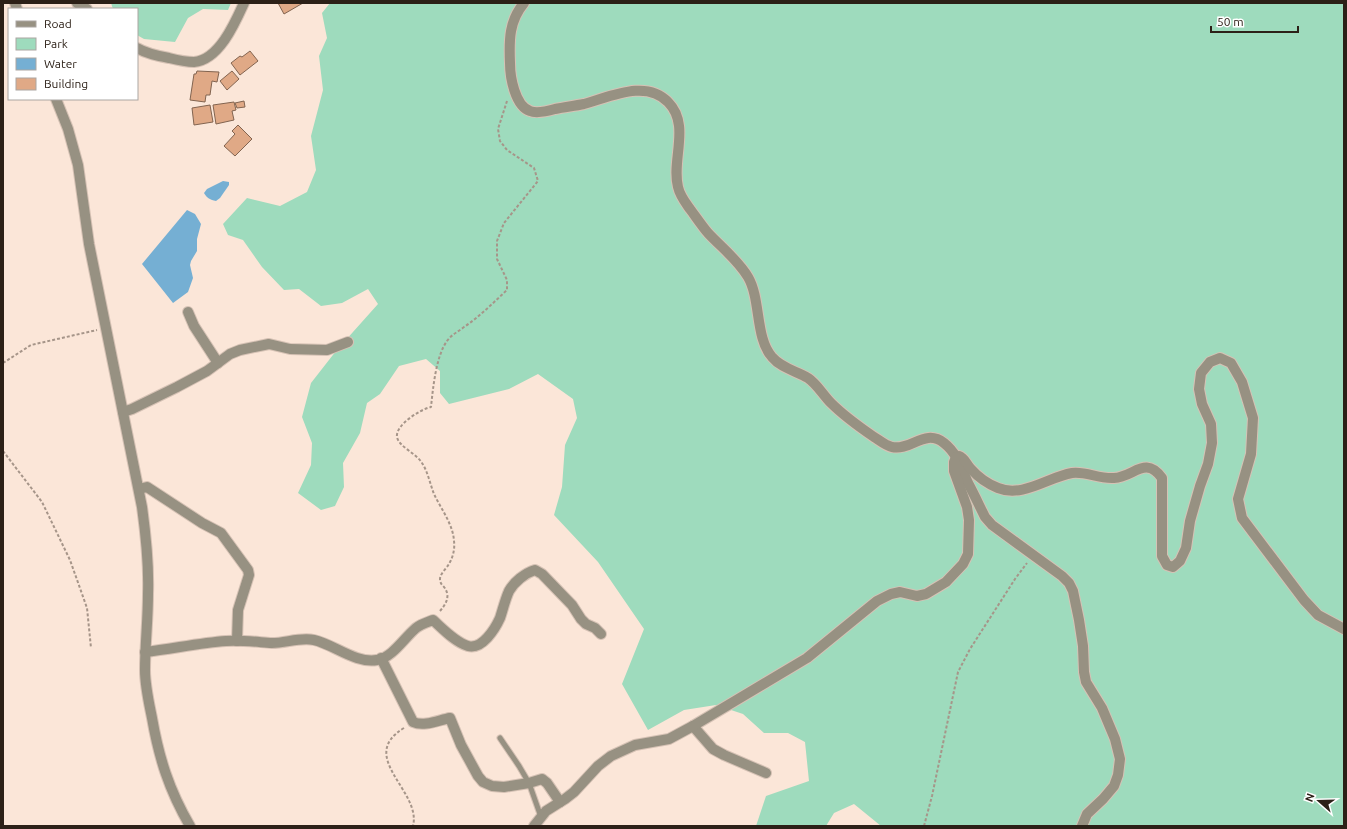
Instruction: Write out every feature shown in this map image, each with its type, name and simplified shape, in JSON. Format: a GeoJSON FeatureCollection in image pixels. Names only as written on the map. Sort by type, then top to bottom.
{"type":"FeatureCollection","features":[{"type":"Feature","properties":{"kind":"street"},"geometry":{"type":"LineString","coordinates":[[138,48],[155,55],[180,61],[194,62],[202,60],[224,42],[244,3]]}},
{"type":"Feature","properties":{"kind":"street"},"geometry":{"type":"LineString","coordinates":[[524,3],[516,12],[511,26],[509,46],[512,84],[521,105],[531,112],[546,111],[583,104],[629,91],[640,90],[650,91],[669,102],[676,113],[679,129],[678,186],[682,198],[707,232],[743,270],[749,279],[755,296],[764,343],[771,356],[782,366],[808,378],[847,419],[892,447],[902,446],[924,438],[934,438],[944,442],[956,455],[985,517],[992,525],[1062,576],[1069,583],[1073,591],[1079,620],[1086,682],[1102,708],[1115,739],[1120,759],[1118,775],[1114,786],[1087,814],[1082,826]]}},
{"type":"Feature","properties":{"kind":"street"},"geometry":{"type":"LineString","coordinates":[[56,100],[68,129],[78,164],[89,244],[139,489],[147,543],[148,595],[145,672],[149,704],[158,751],[167,780],[190,826]]}},
{"type":"Feature","properties":{"kind":"street"},"geometry":{"type":"LineString","coordinates":[[188,312],[194,326],[218,363]]}},
{"type":"Feature","properties":{"kind":"street"},"geometry":{"type":"LineString","coordinates":[[123,412],[177,387],[207,371],[230,354],[240,350],[269,344],[290,349],[327,350],[348,342]]}},
{"type":"Feature","properties":{"kind":"street"},"geometry":{"type":"LineString","coordinates":[[956,455],[962,457],[971,469],[984,481],[1000,489],[1016,491],[1030,488],[1060,476],[1073,473],[1082,472],[1094,477],[1121,478],[1147,467],[1156,470],[1162,478],[1162,556],[1167,565],[1173,567],[1180,561],[1186,548],[1190,521],[1208,464],[1212,443],[1211,424],[1202,404],[1199,389],[1201,373],[1210,362],[1220,358],[1232,363],[1242,382],[1253,418],[1251,454],[1238,499],[1242,518],[1304,600],[1318,615],[1344,629]]}},
{"type":"Feature","properties":{"kind":"street"},"geometry":{"type":"LineString","coordinates":[[534,826],[546,811],[574,792],[598,766],[611,756],[635,745],[669,739],[693,726],[807,658],[877,601],[891,594],[900,592],[917,596],[926,594],[946,582],[963,564],[968,554],[969,520],[967,507],[954,471],[956,455]]}},
{"type":"Feature","properties":{"kind":"street"},"geometry":{"type":"LineString","coordinates":[[139,489],[147,487],[221,534],[248,570],[249,575],[238,610],[236,641]]}},
{"type":"Feature","properties":{"kind":"street"},"geometry":{"type":"LineString","coordinates":[[145,652],[226,641],[248,640],[272,643],[301,639],[314,640],[356,657],[368,660],[378,660],[389,654],[418,627],[433,620],[455,639],[466,646],[473,647],[481,644],[494,629],[500,618],[510,590],[529,572],[535,570],[542,574],[572,605],[586,624],[595,628],[601,634]]}},
{"type":"Feature","properties":{"kind":"street"},"geometry":{"type":"LineString","coordinates":[[382,658],[413,722],[417,724],[427,724],[450,718],[461,745],[478,776],[483,782],[492,786],[504,787],[529,783],[542,779],[560,802]]}},
{"type":"Feature","properties":{"kind":"street"},"geometry":{"type":"LineString","coordinates":[[693,726],[713,749],[766,773]]}},
{"type":"Feature","properties":{"kind":"lane"},"geometry":{"type":"LineString","coordinates":[[500,738],[529,783],[541,818]]}},
{"type":"Feature","properties":{"kind":"path"},"geometry":{"type":"LineString","coordinates":[[433,620],[445,604],[448,596],[446,590],[440,582],[440,579],[453,556],[454,541],[452,528],[434,494],[422,463],[416,455],[398,442],[397,436],[398,430],[414,415],[424,408],[431,406],[434,378],[442,349],[446,341],[453,334],[464,328],[507,290],[506,280],[496,259],[497,241],[504,223],[538,181],[534,168],[507,150],[500,141],[498,129],[512,84]]}},
{"type":"Feature","properties":{"kind":"path"},"geometry":{"type":"LineString","coordinates":[[3,363],[31,345],[106,328]]}},
{"type":"Feature","properties":{"kind":"path"},"geometry":{"type":"LineString","coordinates":[[3,451],[42,502],[70,560],[87,608],[91,648]]}},
{"type":"Feature","properties":{"kind":"path"},"geometry":{"type":"LineString","coordinates":[[924,826],[932,796],[958,672],[970,649],[1033,556]]}},
{"type":"Feature","properties":{"kind":"path"},"geometry":{"type":"LineString","coordinates":[[413,722],[396,733],[389,741],[386,748],[386,754],[392,772],[411,807],[414,819],[413,826]]}},
{"type":"Feature","properties":{"kind":"green space"},"geometry":{"type":"Polygon","coordinates":[[[111,3],[231,3],[228,10],[203,9],[188,18],[175,42],[144,39],[138,36],[138,8],[113,8],[111,3]]]}},
{"type":"Feature","properties":{"kind":"green space"},"geometry":{"type":"Polygon","coordinates":[[[330,3],[1344,3],[1344,826],[881,826],[854,804],[834,813],[826,826],[756,826],[766,796],[809,781],[805,742],[788,733],[764,733],[743,714],[716,705],[684,710],[648,730],[622,684],[644,629],[598,562],[554,515],[562,487],[565,445],[577,418],[573,399],[538,374],[509,389],[449,404],[440,393],[440,371],[426,359],[399,366],[380,394],[367,403],[360,433],[343,463],[344,487],[335,506],[321,510],[298,493],[311,465],[312,443],[302,417],[311,383],[336,351],[378,304],[368,289],[342,303],[321,306],[299,289],[284,290],[262,267],[243,240],[228,235],[223,224],[247,198],[280,206],[307,192],[316,170],[311,136],[323,90],[319,56],[327,38],[322,13],[330,3]]]}},
{"type":"Feature","properties":{"kind":"water"},"geometry":{"type":"Polygon","coordinates":[[[223,181],[229,182],[229,185],[220,198],[216,201],[206,196],[204,193],[207,189],[223,181]]]}},
{"type":"Feature","properties":{"kind":"water"},"geometry":{"type":"Polygon","coordinates":[[[187,210],[195,214],[201,224],[197,239],[197,251],[190,265],[193,278],[188,292],[173,303],[142,264],[187,210]]]}},
{"type":"Feature","properties":{"kind":"building"},"geometry":{"type":"Polygon","coordinates":[[[278,3],[303,3],[284,14],[278,3]]]}},
{"type":"Feature","properties":{"kind":"building"},"geometry":{"type":"Polygon","coordinates":[[[250,51],[258,61],[240,75],[231,63],[250,51]]]}},
{"type":"Feature","properties":{"kind":"building"},"geometry":{"type":"Polygon","coordinates":[[[197,71],[219,72],[217,82],[212,81],[210,95],[206,95],[205,102],[190,100],[194,74],[196,74],[197,71]]]}},
{"type":"Feature","properties":{"kind":"building"},"geometry":{"type":"Polygon","coordinates":[[[232,71],[239,79],[227,90],[220,81],[232,71]]]}},
{"type":"Feature","properties":{"kind":"building"},"geometry":{"type":"Polygon","coordinates":[[[244,101],[245,107],[237,108],[235,103],[244,101]]]}},
{"type":"Feature","properties":{"kind":"building"},"geometry":{"type":"Polygon","coordinates":[[[234,102],[236,110],[232,111],[234,120],[216,124],[213,105],[234,102]]]}},
{"type":"Feature","properties":{"kind":"building"},"geometry":{"type":"Polygon","coordinates":[[[210,105],[213,122],[194,125],[192,108],[210,105]]]}},
{"type":"Feature","properties":{"kind":"building"},"geometry":{"type":"Polygon","coordinates":[[[238,125],[252,139],[235,156],[224,146],[235,134],[232,131],[238,125]]]}}]}
